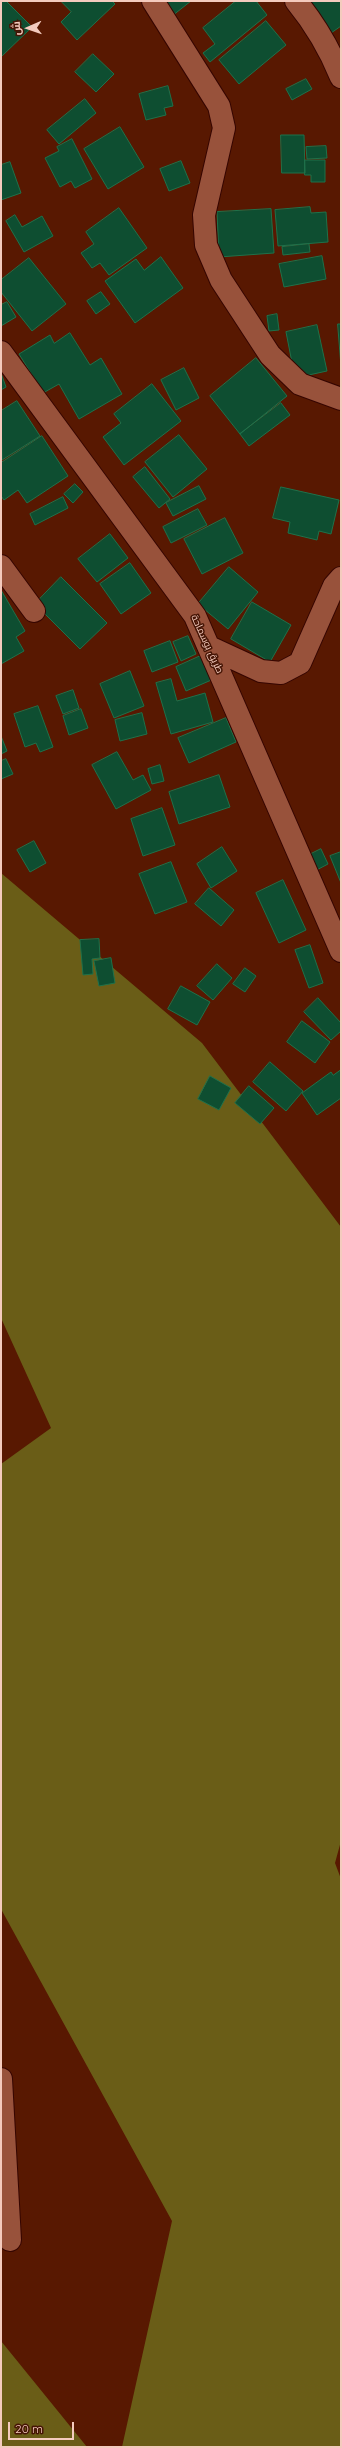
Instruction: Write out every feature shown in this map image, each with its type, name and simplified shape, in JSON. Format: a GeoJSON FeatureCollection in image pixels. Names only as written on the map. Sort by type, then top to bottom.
{"type":"FeatureCollection","features":[{"type":"Feature","properties":{"kind":"street"},"geometry":{"type":"LineString","coordinates":[[153,1],[219,106],[224,128],[204,215],[206,245],[221,280],[270,355],[300,384],[341,398]]}},
{"type":"Feature","properties":{"kind":"street"},"geometry":{"type":"LineString","coordinates":[[296,1],[310,19],[335,62],[341,77]]}},
{"type":"Feature","properties":{"kind":"street","name":"طريق بوسماحة"},"geometry":{"type":"LineString","coordinates":[[1,352],[195,616],[282,820],[341,951]]}},
{"type":"Feature","properties":{"kind":"street"},"geometry":{"type":"LineString","coordinates":[[1,566],[34,612]]}},
{"type":"Feature","properties":{"kind":"street"},"geometry":{"type":"LineString","coordinates":[[209,647],[261,671],[281,673],[300,663],[334,586],[341,578]]}},
{"type":"Feature","properties":{"kind":"street"},"geometry":{"type":"LineString","coordinates":[[1,2079],[10,2240]]}},
{"type":"Feature","properties":{"kind":"shaded area"},"geometry":{"type":"Polygon","coordinates":[[[1,873],[202,1043],[341,1227],[341,1841],[335,1863],[341,1879],[341,2447],[122,2447],[172,2221],[1,1909],[1,1464],[51,1428],[1,1318],[1,873]]]}},
{"type":"Feature","properties":{"kind":"shaded area"},"geometry":{"type":"Polygon","coordinates":[[[1,2341],[87,2447],[1,2447],[1,2341]]]}},
{"type":"Feature","properties":{"kind":"building"},"geometry":{"type":"Polygon","coordinates":[[[1,1],[6,1],[32,27],[1,57],[1,1]]]}},
{"type":"Feature","properties":{"kind":"building"},"geometry":{"type":"Polygon","coordinates":[[[61,1],[112,1],[115,4],[77,40],[61,22],[71,12],[61,1]]]}},
{"type":"Feature","properties":{"kind":"building"},"geometry":{"type":"Polygon","coordinates":[[[160,1],[191,1],[172,16],[160,1]]]}},
{"type":"Feature","properties":{"kind":"building"},"geometry":{"type":"Polygon","coordinates":[[[236,1],[256,1],[267,15],[210,62],[203,53],[215,44],[203,28],[236,1]]]}},
{"type":"Feature","properties":{"kind":"building"},"geometry":{"type":"Polygon","coordinates":[[[300,1],[341,1],[341,26],[324,38],[300,1]]]}},
{"type":"Feature","properties":{"kind":"building"},"geometry":{"type":"Polygon","coordinates":[[[266,21],[286,45],[239,84],[219,60],[266,21]]]}},
{"type":"Feature","properties":{"kind":"building"},"geometry":{"type":"Polygon","coordinates":[[[93,54],[114,74],[96,92],[75,72],[93,54]]]}},
{"type":"Feature","properties":{"kind":"building"},"geometry":{"type":"Polygon","coordinates":[[[306,79],[312,89],[292,100],[286,89],[306,79]]]}},
{"type":"Feature","properties":{"kind":"building"},"geometry":{"type":"Polygon","coordinates":[[[168,86],[173,106],[164,108],[166,115],[146,120],[139,94],[168,86]]]}},
{"type":"Feature","properties":{"kind":"building"},"geometry":{"type":"Polygon","coordinates":[[[85,99],[96,113],[59,144],[47,130],[85,99]]]}},
{"type":"Feature","properties":{"kind":"building"},"geometry":{"type":"Polygon","coordinates":[[[120,127],[144,167],[108,189],[84,149],[120,127]]]}},
{"type":"Feature","properties":{"kind":"building"},"geometry":{"type":"Polygon","coordinates":[[[281,135],[304,135],[305,173],[282,173],[281,135]]]}},
{"type":"Feature","properties":{"kind":"building"},"geometry":{"type":"Polygon","coordinates":[[[72,139],[92,179],[75,188],[71,181],[60,187],[45,158],[59,151],[57,147],[72,139]]]}},
{"type":"Feature","properties":{"kind":"building"},"geometry":{"type":"Polygon","coordinates":[[[326,146],[327,158],[307,159],[306,147],[326,146]]]}},
{"type":"Feature","properties":{"kind":"building"},"geometry":{"type":"Polygon","coordinates":[[[305,160],[325,160],[325,182],[311,182],[311,175],[305,175],[305,160]]]}},
{"type":"Feature","properties":{"kind":"building"},"geometry":{"type":"Polygon","coordinates":[[[181,161],[190,183],[169,191],[160,169],[181,161]]]}},
{"type":"Feature","properties":{"kind":"building"},"geometry":{"type":"Polygon","coordinates":[[[10,162],[21,193],[1,200],[1,165],[10,162]]]}},
{"type":"Feature","properties":{"kind":"building"},"geometry":{"type":"Polygon","coordinates":[[[310,207],[311,213],[326,212],[328,242],[278,246],[275,210],[310,207]]]}},
{"type":"Feature","properties":{"kind":"building"},"geometry":{"type":"Polygon","coordinates":[[[119,208],[147,248],[109,275],[100,263],[92,268],[81,253],[94,244],[86,232],[119,208]]]}},
{"type":"Feature","properties":{"kind":"building"},"geometry":{"type":"Polygon","coordinates":[[[271,209],[274,253],[219,257],[217,212],[271,209]]]}},
{"type":"Feature","properties":{"kind":"building"},"geometry":{"type":"Polygon","coordinates":[[[15,215],[22,227],[42,216],[53,236],[24,252],[6,221],[15,215]]]}},
{"type":"Feature","properties":{"kind":"building"},"geometry":{"type":"Polygon","coordinates":[[[309,244],[310,252],[283,255],[282,247],[309,244]]]}},
{"type":"Feature","properties":{"kind":"building"},"geometry":{"type":"Polygon","coordinates":[[[322,256],[326,279],[284,287],[279,264],[322,256]]]}},
{"type":"Feature","properties":{"kind":"building"},"geometry":{"type":"Polygon","coordinates":[[[161,257],[183,288],[135,323],[105,281],[136,259],[144,270],[161,257]]]}},
{"type":"Feature","properties":{"kind":"building"},"geometry":{"type":"Polygon","coordinates":[[[29,258],[66,304],[32,331],[1,292],[1,280],[29,258]]]}},
{"type":"Feature","properties":{"kind":"building"},"geometry":{"type":"Polygon","coordinates":[[[101,292],[110,304],[96,314],[87,301],[101,292]]]}},
{"type":"Feature","properties":{"kind":"building"},"geometry":{"type":"Polygon","coordinates":[[[7,302],[16,317],[1,326],[1,305],[7,302]]]}},
{"type":"Feature","properties":{"kind":"building"},"geometry":{"type":"Polygon","coordinates":[[[277,314],[279,330],[269,331],[267,316],[277,314]]]}},
{"type":"Feature","properties":{"kind":"building"},"geometry":{"type":"Polygon","coordinates":[[[338,324],[341,324],[341,366],[338,324]]]}},
{"type":"Feature","properties":{"kind":"building"},"geometry":{"type":"Polygon","coordinates":[[[317,325],[327,371],[295,378],[286,332],[317,325]]]}},
{"type":"Feature","properties":{"kind":"building"},"geometry":{"type":"Polygon","coordinates":[[[70,333],[90,365],[101,358],[122,394],[79,419],[59,384],[43,393],[19,354],[50,335],[54,343],[70,333]]]}},
{"type":"Feature","properties":{"kind":"building"},"geometry":{"type":"Polygon","coordinates":[[[256,358],[287,396],[240,434],[210,396],[256,358]]]}},
{"type":"Feature","properties":{"kind":"building"},"geometry":{"type":"Polygon","coordinates":[[[184,368],[199,398],[176,410],[161,380],[184,368]]]}},
{"type":"Feature","properties":{"kind":"building"},"geometry":{"type":"Polygon","coordinates":[[[1,373],[6,387],[1,390],[1,373]]]}},
{"type":"Feature","properties":{"kind":"building"},"geometry":{"type":"Polygon","coordinates":[[[152,384],[181,421],[124,465],[103,437],[121,423],[114,414],[152,384]]]}},
{"type":"Feature","properties":{"kind":"building"},"geometry":{"type":"Polygon","coordinates":[[[17,401],[40,436],[2,460],[1,411],[17,401]]]}},
{"type":"Feature","properties":{"kind":"building"},"geometry":{"type":"Polygon","coordinates":[[[281,403],[290,415],[249,446],[240,434],[281,403]]]}},
{"type":"Feature","properties":{"kind":"building"},"geometry":{"type":"Polygon","coordinates":[[[179,435],[207,469],[173,497],[145,462],[179,435]]]}},
{"type":"Feature","properties":{"kind":"building"},"geometry":{"type":"Polygon","coordinates":[[[42,436],[68,476],[27,503],[18,490],[4,500],[1,496],[1,463],[42,436]]]}},
{"type":"Feature","properties":{"kind":"building"},"geometry":{"type":"Polygon","coordinates":[[[145,467],[170,499],[159,508],[133,477],[145,467]]]}},
{"type":"Feature","properties":{"kind":"building"},"geometry":{"type":"Polygon","coordinates":[[[75,484],[83,492],[73,503],[64,494],[75,484]]]}},
{"type":"Feature","properties":{"kind":"building"},"geometry":{"type":"Polygon","coordinates":[[[199,486],[206,499],[173,516],[166,503],[199,486]]]}},
{"type":"Feature","properties":{"kind":"building"},"geometry":{"type":"Polygon","coordinates":[[[281,487],[339,500],[331,534],[319,531],[317,540],[288,533],[290,522],[273,518],[281,487]]]}},
{"type":"Feature","properties":{"kind":"building"},"geometry":{"type":"Polygon","coordinates":[[[63,497],[68,508],[35,525],[30,514],[63,497]]]}},
{"type":"Feature","properties":{"kind":"building"},"geometry":{"type":"Polygon","coordinates":[[[198,509],[207,525],[171,543],[163,527],[198,509]]]}},
{"type":"Feature","properties":{"kind":"building"},"geometry":{"type":"Polygon","coordinates":[[[225,518],[243,553],[202,574],[184,539],[225,518]]]}},
{"type":"Feature","properties":{"kind":"building"},"geometry":{"type":"Polygon","coordinates":[[[110,534],[128,558],[97,582],[78,559],[110,534]]]}},
{"type":"Feature","properties":{"kind":"building"},"geometry":{"type":"Polygon","coordinates":[[[130,563],[151,593],[121,614],[100,584],[130,563]]]}},
{"type":"Feature","properties":{"kind":"building"},"geometry":{"type":"Polygon","coordinates":[[[229,567],[258,592],[228,629],[198,604],[229,567]]]}},
{"type":"Feature","properties":{"kind":"building"},"geometry":{"type":"Polygon","coordinates":[[[61,577],[107,623],[80,649],[35,604],[61,577]]]}},
{"type":"Feature","properties":{"kind":"building"},"geometry":{"type":"Polygon","coordinates":[[[1,590],[25,631],[16,637],[24,651],[1,664],[1,590]]]}},
{"type":"Feature","properties":{"kind":"building"},"geometry":{"type":"Polygon","coordinates":[[[252,602],[291,625],[270,662],[231,639],[252,602]]]}},
{"type":"Feature","properties":{"kind":"building"},"geometry":{"type":"Polygon","coordinates":[[[188,636],[196,654],[181,661],[173,642],[188,636]]]}},
{"type":"Feature","properties":{"kind":"building"},"geometry":{"type":"Polygon","coordinates":[[[170,641],[178,662],[152,672],[144,651],[170,641]]]}},
{"type":"Feature","properties":{"kind":"building"},"geometry":{"type":"Polygon","coordinates":[[[205,654],[216,678],[186,691],[176,667],[205,654]]]}},
{"type":"Feature","properties":{"kind":"building"},"geometry":{"type":"Polygon","coordinates":[[[130,671],[144,706],[114,718],[100,684],[130,671]]]}},
{"type":"Feature","properties":{"kind":"building"},"geometry":{"type":"Polygon","coordinates":[[[171,679],[177,701],[205,693],[213,722],[171,734],[156,683],[171,679]]]}},
{"type":"Feature","properties":{"kind":"building"},"geometry":{"type":"Polygon","coordinates":[[[73,690],[79,708],[63,714],[56,696],[73,690]]]}},
{"type":"Feature","properties":{"kind":"building"},"geometry":{"type":"Polygon","coordinates":[[[38,706],[53,747],[40,752],[36,743],[25,747],[14,714],[38,706]]]}},
{"type":"Feature","properties":{"kind":"building"},"geometry":{"type":"Polygon","coordinates":[[[81,709],[88,728],[69,735],[63,716],[81,709]]]}},
{"type":"Feature","properties":{"kind":"building"},"geometry":{"type":"Polygon","coordinates":[[[142,713],[147,734],[120,741],[115,720],[142,713]]]}},
{"type":"Feature","properties":{"kind":"building"},"geometry":{"type":"Polygon","coordinates":[[[226,718],[236,742],[189,763],[178,738],[226,718]]]}},
{"type":"Feature","properties":{"kind":"building"},"geometry":{"type":"Polygon","coordinates":[[[1,736],[7,751],[1,754],[1,736]]]}},
{"type":"Feature","properties":{"kind":"building"},"geometry":{"type":"Polygon","coordinates":[[[117,752],[133,780],[143,775],[151,790],[116,809],[92,765],[117,752]]]}},
{"type":"Feature","properties":{"kind":"building"},"geometry":{"type":"Polygon","coordinates":[[[6,759],[13,774],[1,779],[1,761],[6,759]]]}},
{"type":"Feature","properties":{"kind":"building"},"geometry":{"type":"Polygon","coordinates":[[[160,765],[164,781],[152,784],[148,769],[160,765]]]}},
{"type":"Feature","properties":{"kind":"building"},"geometry":{"type":"Polygon","coordinates":[[[219,775],[230,807],[179,824],[169,792],[219,775]]]}},
{"type":"Feature","properties":{"kind":"building"},"geometry":{"type":"Polygon","coordinates":[[[162,808],[175,845],[143,856],[131,819],[162,808]]]}},
{"type":"Feature","properties":{"kind":"building"},"geometry":{"type":"Polygon","coordinates":[[[34,841],[46,863],[30,872],[17,850],[34,841]]]}},
{"type":"Feature","properties":{"kind":"building"},"geometry":{"type":"Polygon","coordinates":[[[222,847],[237,871],[211,888],[197,864],[222,847]]]}},
{"type":"Feature","properties":{"kind":"building"},"geometry":{"type":"Polygon","coordinates":[[[321,849],[328,864],[311,873],[303,858],[321,849]]]}},
{"type":"Feature","properties":{"kind":"building"},"geometry":{"type":"Polygon","coordinates":[[[341,852],[341,883],[330,856],[341,852]]]}},
{"type":"Feature","properties":{"kind":"building"},"geometry":{"type":"Polygon","coordinates":[[[171,862],[187,902],[155,914],[139,874],[171,862]]]}},
{"type":"Feature","properties":{"kind":"building"},"geometry":{"type":"Polygon","coordinates":[[[283,880],[306,930],[279,943],[256,893],[283,880]]]}},
{"type":"Feature","properties":{"kind":"building"},"geometry":{"type":"Polygon","coordinates":[[[209,888],[234,910],[221,926],[195,904],[209,888]]]}},
{"type":"Feature","properties":{"kind":"building"},"geometry":{"type":"Polygon","coordinates":[[[99,939],[100,958],[92,959],[93,974],[83,975],[80,940],[99,939]]]}},
{"type":"Feature","properties":{"kind":"building"},"geometry":{"type":"Polygon","coordinates":[[[310,945],[323,983],[309,988],[295,950],[310,945]]]}},
{"type":"Feature","properties":{"kind":"building"},"geometry":{"type":"Polygon","coordinates":[[[111,958],[115,983],[99,986],[94,961],[111,958]]]}},
{"type":"Feature","properties":{"kind":"building"},"geometry":{"type":"Polygon","coordinates":[[[217,964],[232,978],[213,1000],[197,986],[217,964]]]}},
{"type":"Feature","properties":{"kind":"building"},"geometry":{"type":"Polygon","coordinates":[[[245,968],[256,976],[245,992],[233,984],[245,968]]]}},
{"type":"Feature","properties":{"kind":"building"},"geometry":{"type":"Polygon","coordinates":[[[181,986],[210,1002],[197,1025],[168,1009],[181,986]]]}},
{"type":"Feature","properties":{"kind":"building"},"geometry":{"type":"Polygon","coordinates":[[[318,998],[341,1023],[341,1031],[331,1040],[304,1012],[318,998]]]}},
{"type":"Feature","properties":{"kind":"building"},"geometry":{"type":"Polygon","coordinates":[[[302,1021],[330,1042],[315,1063],[287,1042],[302,1021]]]}},
{"type":"Feature","properties":{"kind":"building"},"geometry":{"type":"Polygon","coordinates":[[[270,1062],[303,1091],[286,1111],[253,1082],[270,1062]]]}},
{"type":"Feature","properties":{"kind":"building"},"geometry":{"type":"Polygon","coordinates":[[[341,1070],[341,1098],[317,1115],[302,1093],[331,1072],[333,1075],[341,1070]]]}},
{"type":"Feature","properties":{"kind":"building"},"geometry":{"type":"Polygon","coordinates":[[[210,1076],[231,1088],[219,1110],[198,1099],[210,1076]]]}},
{"type":"Feature","properties":{"kind":"building"},"geometry":{"type":"Polygon","coordinates":[[[249,1086],[274,1108],[260,1124],[235,1103],[249,1086]]]}}]}
